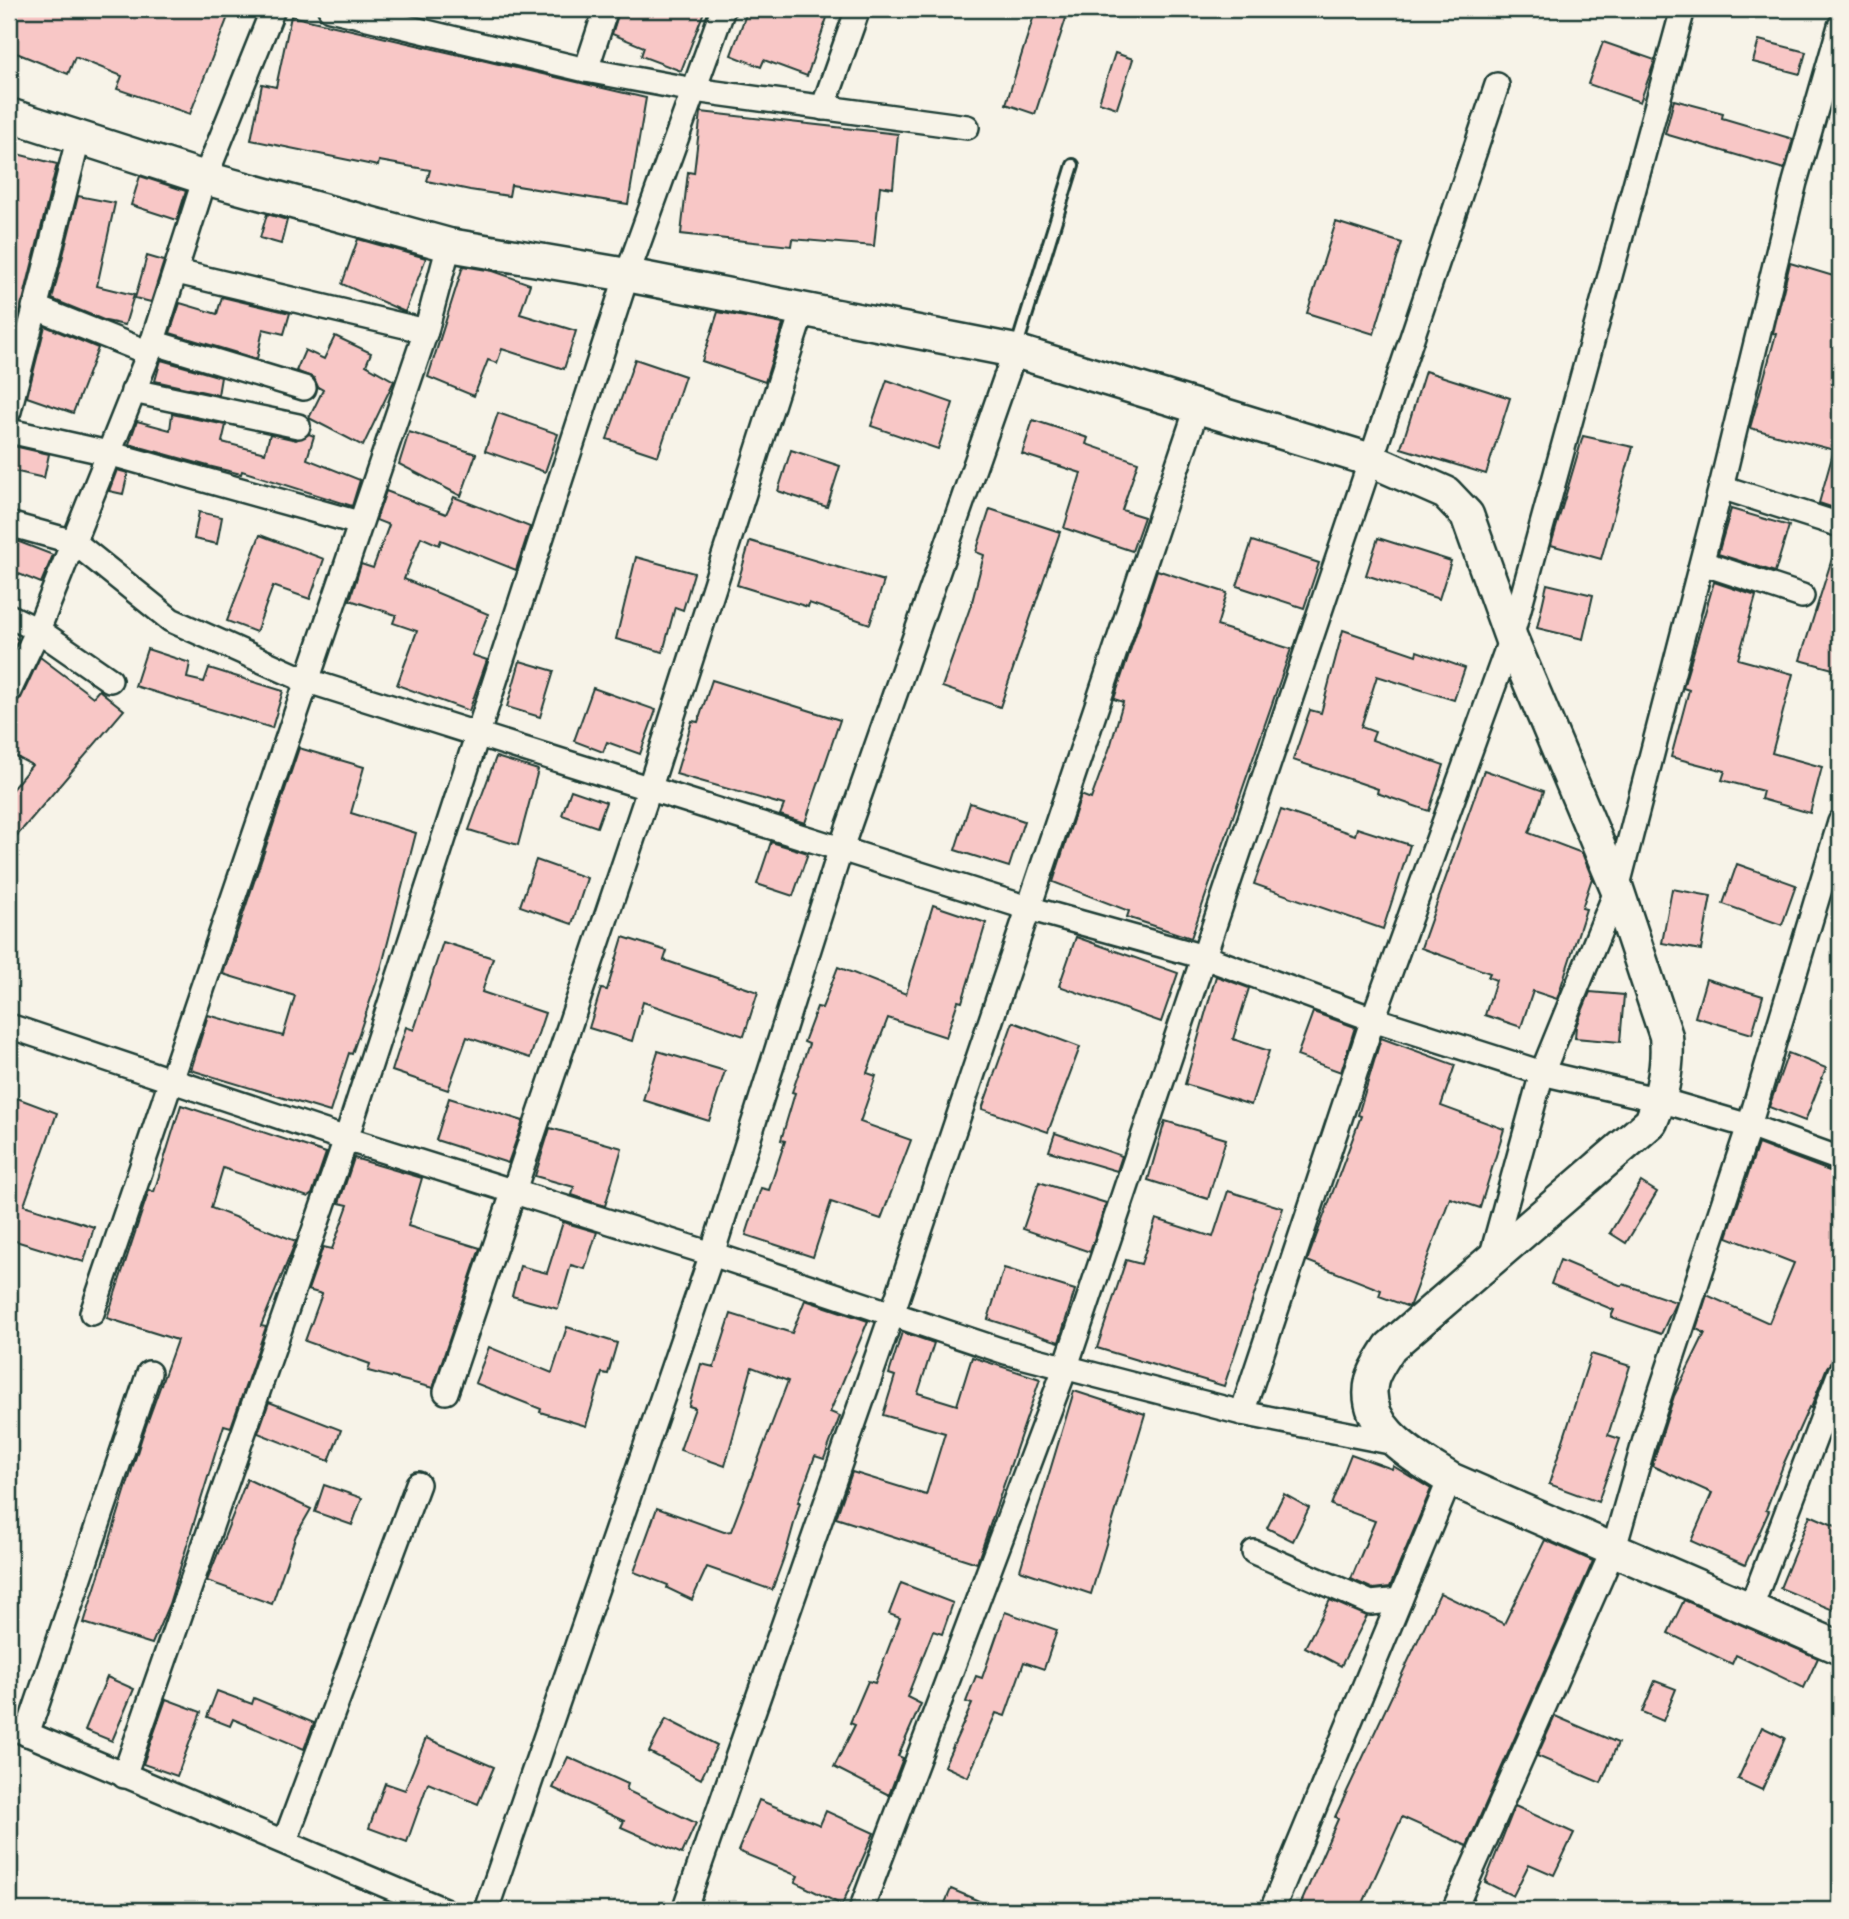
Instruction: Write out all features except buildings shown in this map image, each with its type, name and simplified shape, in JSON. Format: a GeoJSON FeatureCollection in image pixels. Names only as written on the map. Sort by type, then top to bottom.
{"type":"FeatureCollection","features":[{"type":"Feature","properties":{"kind":"street"},"geometry":{"type":"LineString","coordinates":[[10,685],[38,630],[75,542],[177,272],[205,178],[273,9]]}},
{"type":"Feature","properties":{"kind":"street"},"geometry":{"type":"LineString","coordinates":[[330,9],[586,70],[694,90],[967,127]]}},
{"type":"Feature","properties":{"kind":"street"},"geometry":{"type":"LineString","coordinates":[[586,70],[606,9]]}},
{"type":"Feature","properties":{"kind":"street"},"geometry":{"type":"LineString","coordinates":[[124,1776],[346,1139],[627,275],[723,9]]}},
{"type":"Feature","properties":{"kind":"street"},"geometry":{"type":"LineString","coordinates":[[823,108],[858,9]]}},
{"type":"Feature","properties":{"kind":"street"},"geometry":{"type":"LineString","coordinates":[[1242,1413],[1373,1019],[1511,638],[1683,9]]}},
{"type":"Feature","properties":{"kind":"street"},"geometry":{"type":"LineString","coordinates":[[1491,1258],[1542,1073],[1617,889],[1721,488],[1795,182],[1840,26]]}},
{"type":"Feature","properties":{"kind":"street"},"geometry":{"type":"LineString","coordinates":[[860,1910],[1066,1366],[1497,85]]}},
{"type":"Feature","properties":{"kind":"street"},"geometry":{"type":"LineString","coordinates":[[9,116],[205,178],[449,245],[627,275],[1015,351],[1371,460],[1446,493],[1458,503],[1467,515],[1511,638],[1617,889],[1666,1035],[1668,1055],[1660,1100],[1651,1122],[1390,1346],[1372,1381],[1372,1408],[1395,1443]]}},
{"type":"Feature","properties":{"kind":"street"},"geometry":{"type":"LineString","coordinates":[[9,411],[79,136]]}},
{"type":"Feature","properties":{"kind":"street"},"geometry":{"type":"LineString","coordinates":[[92,1312],[426,331],[449,245]]}},
{"type":"Feature","properties":{"kind":"street"},"geometry":{"type":"LineString","coordinates":[[177,272],[426,331]]}},
{"type":"Feature","properties":{"kind":"street"},"geometry":{"type":"LineString","coordinates":[[34,307],[150,347],[304,388]]}},
{"type":"Feature","properties":{"kind":"street"},"geometry":{"type":"LineString","coordinates":[[446,1392],[649,790],[803,309]]}},
{"type":"Feature","properties":{"kind":"street"},"geometry":{"type":"LineString","coordinates":[[485,1910],[712,1254],[841,848],[1015,351]]}},
{"type":"Feature","properties":{"kind":"street"},"geometry":{"type":"LineString","coordinates":[[133,391],[298,426]]}},
{"type":"Feature","properties":{"kind":"street"},"geometry":{"type":"LineString","coordinates":[[684,1910],[892,1314],[1198,405]]}},
{"type":"Feature","properties":{"kind":"street"},"geometry":{"type":"LineString","coordinates":[[9,431],[108,453],[359,523]]}},
{"type":"Feature","properties":{"kind":"street"},"geometry":{"type":"LineString","coordinates":[[1721,488],[1840,525]]}},
{"type":"Feature","properties":{"kind":"street"},"geometry":{"type":"LineString","coordinates":[[9,524],[75,542],[172,620],[305,680],[1028,908],[1204,957],[1373,1019],[1542,1073],[1660,1100],[1749,1126],[1840,1159]]}},
{"type":"Feature","properties":{"kind":"street"},"geometry":{"type":"LineString","coordinates":[[1702,563],[1801,596]]}},
{"type":"Feature","properties":{"kind":"street"},"geometry":{"type":"LineString","coordinates":[[9,616],[38,630],[110,680]]}},
{"type":"Feature","properties":{"kind":"street"},"geometry":{"type":"LineString","coordinates":[[1454,1910],[1615,1548],[1646,1436],[1749,1126],[1840,822]]}},
{"type":"Feature","properties":{"kind":"street"},"geometry":{"type":"LineString","coordinates":[[9,1026],[346,1139],[712,1254],[1006,1352],[1242,1413],[1395,1443],[1450,1479],[1615,1548],[1840,1648]]}},
{"type":"Feature","properties":{"kind":"street"},"geometry":{"type":"LineString","coordinates":[[1751,1607],[1840,1372]]}},
{"type":"Feature","properties":{"kind":"street"},"geometry":{"type":"LineString","coordinates":[[149,1373],[18,1730],[444,1910]]}},
{"type":"Feature","properties":{"kind":"street"},"geometry":{"type":"LineString","coordinates":[[1272,1910],[1450,1479]]}},
{"type":"Feature","properties":{"kind":"street"},"geometry":{"type":"LineString","coordinates":[[285,1841],[418,1484]]}},
{"type":"Feature","properties":{"kind":"street"},"geometry":{"type":"LineString","coordinates":[[1254,1552],[1371,1603],[1400,1600]]}},
{"type":"Feature","properties":{"kind":"lane"},"geometry":{"type":"LineString","coordinates":[[1015,351],[1073,165]]}}]}
